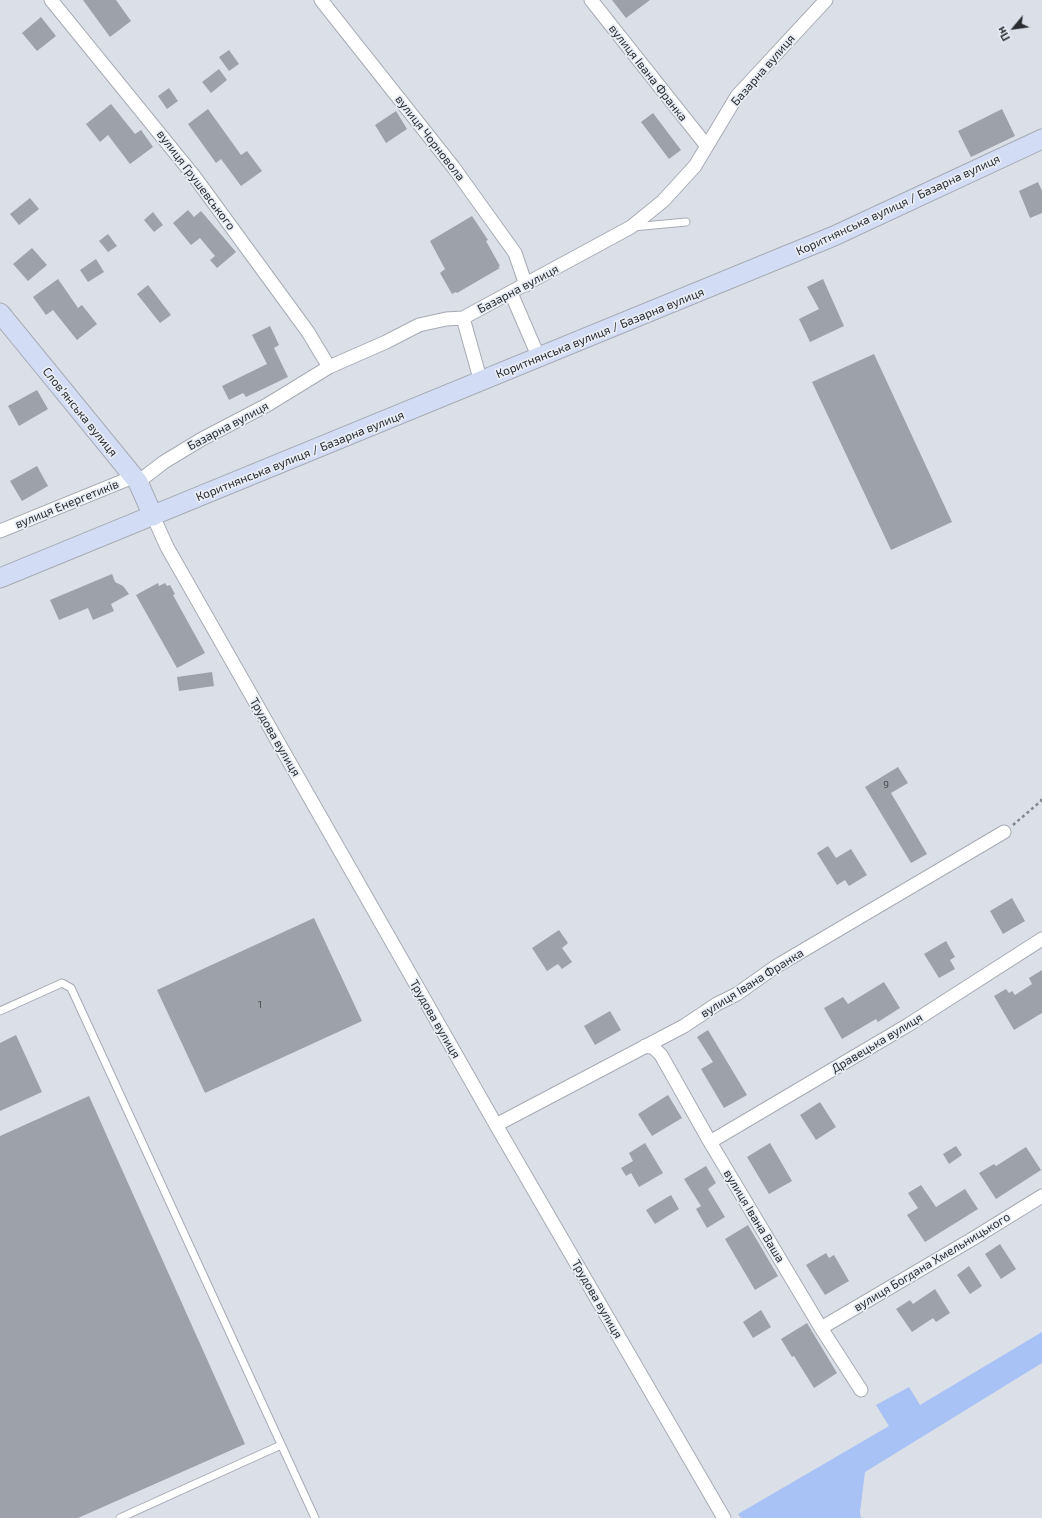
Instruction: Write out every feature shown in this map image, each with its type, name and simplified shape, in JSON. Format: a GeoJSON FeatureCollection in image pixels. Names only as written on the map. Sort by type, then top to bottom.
{"type":"FeatureCollection","features":[{"type":"Feature","properties":{"kind":"street","name":"вулиця Грушевського"},"geometry":{"type":"LineString","coordinates":[[51,0],[194,176],[308,332],[330,367]]}},
{"type":"Feature","properties":{"kind":"street","name":"вулиця Чорновола"},"geometry":{"type":"LineString","coordinates":[[321,0],[454,168],[515,253],[526,285]]}},
{"type":"Feature","properties":{"kind":"street","name":"вулиця Івана Франка"},"geometry":{"type":"LineString","coordinates":[[590,0],[706,145]]}},
{"type":"Feature","properties":{"kind":"street","name":"Базарна вулиця"},"geometry":{"type":"LineString","coordinates":[[136,480],[176,454],[267,405],[330,367],[386,342],[419,325],[446,319],[463,318],[631,227],[663,202],[695,166],[706,145],[737,96],[826,0]]}},
{"type":"Feature","properties":{"kind":"street","name":"Коритнянська вулиця / Базарна вулиця"},"geometry":{"type":"LineString","coordinates":[[0,578],[540,358],[834,236],[1042,139]]}},
{"type":"Feature","properties":{"kind":"street"},"geometry":{"type":"LineString","coordinates":[[510,293],[540,358]]}},
{"type":"Feature","properties":{"kind":"street","name":"Словʼянська вулиця"},"geometry":{"type":"LineString","coordinates":[[0,313],[136,480],[153,516]]}},
{"type":"Feature","properties":{"kind":"street"},"geometry":{"type":"LineString","coordinates":[[463,318],[481,382]]}},
{"type":"Feature","properties":{"kind":"street","name":"вулиця Енергетиків"},"geometry":{"type":"LineString","coordinates":[[0,531],[136,480]]}},
{"type":"Feature","properties":{"kind":"street","name":"Трудова вулиця"},"geometry":{"type":"LineString","coordinates":[[153,516],[166,548],[496,1125],[724,1518]]}},
{"type":"Feature","properties":{"kind":"street","name":"вулиця Івана Франка"},"geometry":{"type":"LineString","coordinates":[[496,1125],[684,1026],[717,1004],[737,994],[775,967],[1004,832]]}},
{"type":"Feature","properties":{"kind":"street","name":"Дравецька вулиця"},"geometry":{"type":"LineString","coordinates":[[710,1142],[908,1026],[1042,939]]}},
{"type":"Feature","properties":{"kind":"street","name":"вулиця Івана Ваша"},"geometry":{"type":"LineString","coordinates":[[645,1046],[654,1048],[661,1055],[710,1142],[821,1328],[861,1390]]}},
{"type":"Feature","properties":{"kind":"street","name":"вулиця Богдана Хмельницького"},"geometry":{"type":"LineString","coordinates":[[821,1328],[1042,1196]]}},
{"type":"Feature","properties":{"kind":"lane"},"geometry":{"type":"LineString","coordinates":[[631,227],[686,222]]}},
{"type":"Feature","properties":{"kind":"lane"},"geometry":{"type":"LineString","coordinates":[[0,1011],[62,983],[71,988],[315,1518]]}},
{"type":"Feature","properties":{"kind":"lane"},"geometry":{"type":"LineString","coordinates":[[120,1518],[281,1445]]}},
{"type":"Feature","properties":{"kind":"path"},"geometry":{"type":"LineString","coordinates":[[1004,832],[1041,801],[1042,798]]}},
{"type":"Feature","properties":{"kind":"shaded area"},"geometry":{"type":"Polygon","coordinates":[[[1042,1332],[1042,1363],[865,1472],[860,1512],[861,1518],[741,1518],[738,1514],[889,1426],[876,1405],[909,1387],[920,1405],[1042,1332]]]}},
{"type":"Feature","properties":{"kind":"building"},"geometry":{"type":"Polygon","coordinates":[[[83,0],[116,0],[131,21],[110,37],[83,0]]]}},
{"type":"Feature","properties":{"kind":"building"},"geometry":{"type":"Polygon","coordinates":[[[612,0],[650,0],[626,18],[612,0]]]}},
{"type":"Feature","properties":{"kind":"building"},"geometry":{"type":"Polygon","coordinates":[[[41,17],[56,36],[37,51],[22,33],[41,17]]]}},
{"type":"Feature","properties":{"kind":"building"},"geometry":{"type":"Polygon","coordinates":[[[229,50],[239,64],[229,71],[219,57],[229,50]]]}},
{"type":"Feature","properties":{"kind":"building"},"geometry":{"type":"Polygon","coordinates":[[[219,69],[227,80],[211,93],[202,82],[219,69]]]}},
{"type":"Feature","properties":{"kind":"building"},"geometry":{"type":"Polygon","coordinates":[[[169,88],[178,101],[167,109],[158,96],[169,88]]]}},
{"type":"Feature","properties":{"kind":"building"},"geometry":{"type":"Polygon","coordinates":[[[111,104],[135,134],[141,130],[153,147],[130,164],[108,135],[100,142],[86,124],[111,104]]]}},
{"type":"Feature","properties":{"kind":"building"},"geometry":{"type":"Polygon","coordinates":[[[208,109],[241,155],[247,151],[262,171],[241,186],[221,159],[216,163],[188,124],[208,109]]]}},
{"type":"Feature","properties":{"kind":"building"},"geometry":{"type":"Polygon","coordinates":[[[1002,109],[1015,136],[971,157],[958,131],[1002,109]]]}},
{"type":"Feature","properties":{"kind":"building"},"geometry":{"type":"Polygon","coordinates":[[[396,111],[407,129],[386,143],[375,125],[396,111]]]}},
{"type":"Feature","properties":{"kind":"building"},"geometry":{"type":"Polygon","coordinates":[[[653,113],[681,150],[669,159],[641,122],[653,113]]]}},
{"type":"Feature","properties":{"kind":"building"},"geometry":{"type":"Polygon","coordinates":[[[1038,182],[1042,191],[1042,213],[1030,218],[1019,191],[1038,182]]]}},
{"type":"Feature","properties":{"kind":"building"},"geometry":{"type":"Polygon","coordinates":[[[30,198],[39,209],[19,225],[10,214],[30,198]]]}},
{"type":"Feature","properties":{"kind":"building"},"geometry":{"type":"Polygon","coordinates":[[[188,210],[194,217],[201,211],[236,252],[217,268],[210,260],[215,256],[200,238],[191,245],[173,223],[188,210]]]}},
{"type":"Feature","properties":{"kind":"building"},"geometry":{"type":"Polygon","coordinates":[[[153,212],[163,225],[154,232],[144,220],[153,212]]]}},
{"type":"Feature","properties":{"kind":"building"},"geometry":{"type":"Polygon","coordinates":[[[472,216],[488,240],[486,241],[500,266],[498,267],[500,268],[457,293],[452,294],[440,273],[445,269],[430,241],[472,216]]]}},
{"type":"Feature","properties":{"kind":"building"},"geometry":{"type":"Polygon","coordinates":[[[108,234],[117,246],[108,252],[99,241],[108,234]]]}},
{"type":"Feature","properties":{"kind":"building"},"geometry":{"type":"Polygon","coordinates":[[[32,248],[47,265],[28,281],[13,264],[32,248]]]}},
{"type":"Feature","properties":{"kind":"building"},"geometry":{"type":"Polygon","coordinates":[[[96,259],[104,272],[88,282],[80,270],[96,259]]]}},
{"type":"Feature","properties":{"kind":"building"},"geometry":{"type":"Polygon","coordinates":[[[58,279],[78,308],[82,305],[97,324],[77,340],[53,310],[46,315],[33,297],[58,279]]]}},
{"type":"Feature","properties":{"kind":"building"},"geometry":{"type":"Polygon","coordinates":[[[823,279],[844,326],[810,342],[799,319],[819,309],[807,287],[823,279]]]}},
{"type":"Feature","properties":{"kind":"building"},"geometry":{"type":"Polygon","coordinates":[[[148,285],[171,315],[160,323],[137,294],[148,285]]]}},
{"type":"Feature","properties":{"kind":"building"},"geometry":{"type":"Polygon","coordinates":[[[270,326],[279,345],[274,348],[288,377],[246,397],[243,393],[229,400],[222,386],[267,364],[252,335],[270,326]]]}},
{"type":"Feature","properties":{"kind":"building"},"geometry":{"type":"Polygon","coordinates":[[[874,354],[952,522],[891,550],[812,382],[874,354]]]}},
{"type":"Feature","properties":{"kind":"building"},"geometry":{"type":"Polygon","coordinates":[[[37,390],[48,409],[19,426],[8,406],[37,390]]]}},
{"type":"Feature","properties":{"kind":"building"},"geometry":{"type":"Polygon","coordinates":[[[37,466],[48,486],[22,501],[10,481],[37,466]]]}},
{"type":"Feature","properties":{"kind":"building"},"geometry":{"type":"Polygon","coordinates":[[[112,574],[115,582],[123,586],[129,594],[111,604],[114,611],[93,620],[88,608],[59,620],[50,600],[112,574]]]}},
{"type":"Feature","properties":{"kind":"building"},"geometry":{"type":"Polygon","coordinates":[[[158,583],[159,586],[165,583],[167,586],[170,585],[175,594],[173,595],[205,653],[177,668],[136,595],[158,583]]]}},
{"type":"Feature","properties":{"kind":"building"},"geometry":{"type":"Polygon","coordinates":[[[212,672],[214,686],[179,691],[177,677],[212,672]]]}},
{"type":"Feature","properties":{"kind":"building"},"geometry":{"type":"Polygon","coordinates":[[[898,767],[908,783],[891,793],[927,854],[911,863],[865,787],[898,767]]]}},
{"type":"Feature","properties":{"kind":"building"},"geometry":{"type":"Polygon","coordinates":[[[828,846],[836,858],[851,849],[867,875],[849,886],[845,880],[837,885],[817,853],[828,846]]]}},
{"type":"Feature","properties":{"kind":"building"},"geometry":{"type":"Polygon","coordinates":[[[1012,898],[1025,921],[1003,934],[990,911],[1012,898]]]}},
{"type":"Feature","properties":{"kind":"building"},"geometry":{"type":"Polygon","coordinates":[[[314,918],[362,1021],[205,1093],[157,990],[314,918]]]}},
{"type":"Feature","properties":{"kind":"building"},"geometry":{"type":"Polygon","coordinates":[[[559,930],[568,943],[562,948],[572,962],[562,969],[558,964],[547,971],[532,948],[559,930]]]}},
{"type":"Feature","properties":{"kind":"building"},"geometry":{"type":"Polygon","coordinates":[[[946,941],[955,957],[950,960],[955,969],[939,978],[924,954],[946,941]]]}},
{"type":"Feature","properties":{"kind":"building"},"geometry":{"type":"Polygon","coordinates":[[[1042,970],[1042,1013],[1014,1030],[994,996],[1006,989],[1009,993],[1012,991],[1015,995],[1032,984],[1029,978],[1042,970]]]}},
{"type":"Feature","properties":{"kind":"building"},"geometry":{"type":"Polygon","coordinates":[[[884,982],[900,1008],[878,1022],[876,1019],[842,1039],[824,1008],[843,997],[848,1004],[884,982]]]}},
{"type":"Feature","properties":{"kind":"building"},"geometry":{"type":"Polygon","coordinates":[[[610,1011],[621,1030],[595,1045],[584,1026],[610,1011]]]}},
{"type":"Feature","properties":{"kind":"building"},"geometry":{"type":"Polygon","coordinates":[[[708,1030],[747,1095],[724,1108],[701,1069],[713,1062],[697,1037],[708,1030]]]}},
{"type":"Feature","properties":{"kind":"building"},"geometry":{"type":"Polygon","coordinates":[[[16,1035],[42,1092],[0,1111],[0,1043],[16,1035]]]}},
{"type":"Feature","properties":{"kind":"building"},"geometry":{"type":"Polygon","coordinates":[[[668,1095],[682,1118],[652,1136],[638,1114],[668,1095]]]}},
{"type":"Feature","properties":{"kind":"building"},"geometry":{"type":"Polygon","coordinates":[[[89,1096],[245,1444],[78,1518],[0,1518],[0,1136],[89,1096]]]}},
{"type":"Feature","properties":{"kind":"building"},"geometry":{"type":"Polygon","coordinates":[[[820,1102],[836,1127],[816,1140],[800,1115],[820,1102]]]}},
{"type":"Feature","properties":{"kind":"building"},"geometry":{"type":"Polygon","coordinates":[[[645,1143],[663,1173],[639,1187],[631,1173],[626,1176],[621,1168],[633,1161],[629,1153],[645,1143]]]}},
{"type":"Feature","properties":{"kind":"building"},"geometry":{"type":"Polygon","coordinates":[[[770,1143],[792,1181],[769,1194],[747,1157],[770,1143]]]}},
{"type":"Feature","properties":{"kind":"building"},"geometry":{"type":"Polygon","coordinates":[[[956,1146],[962,1155],[949,1164],[943,1154],[956,1146]]]}},
{"type":"Feature","properties":{"kind":"building"},"geometry":{"type":"Polygon","coordinates":[[[1026,1147],[1041,1170],[996,1199],[979,1173],[994,1164],[996,1166],[1026,1147]]]}},
{"type":"Feature","properties":{"kind":"building"},"geometry":{"type":"Polygon","coordinates":[[[706,1166],[716,1183],[708,1189],[725,1217],[707,1228],[696,1209],[701,1206],[684,1179],[706,1166]]]}},
{"type":"Feature","properties":{"kind":"building"},"geometry":{"type":"Polygon","coordinates":[[[921,1185],[936,1207],[965,1189],[978,1209],[925,1242],[907,1215],[918,1208],[908,1193],[921,1185]]]}},
{"type":"Feature","properties":{"kind":"building"},"geometry":{"type":"Polygon","coordinates":[[[671,1195],[679,1209],[655,1224],[646,1210],[671,1195]]]}},
{"type":"Feature","properties":{"kind":"building"},"geometry":{"type":"Polygon","coordinates":[[[748,1225],[778,1276],[755,1290],[725,1239],[748,1225]]]}},
{"type":"Feature","properties":{"kind":"building"},"geometry":{"type":"Polygon","coordinates":[[[1000,1244],[1016,1269],[1001,1279],[985,1254],[1000,1244]]]}},
{"type":"Feature","properties":{"kind":"building"},"geometry":{"type":"Polygon","coordinates":[[[826,1253],[829,1258],[834,1255],[849,1281],[825,1295],[806,1265],[826,1253]]]}},
{"type":"Feature","properties":{"kind":"building"},"geometry":{"type":"Polygon","coordinates":[[[969,1266],[982,1286],[970,1294],[957,1275],[969,1266]]]}},
{"type":"Feature","properties":{"kind":"building"},"geometry":{"type":"Polygon","coordinates":[[[935,1289],[950,1313],[936,1322],[933,1318],[912,1332],[896,1309],[910,1300],[913,1304],[935,1289]]]}},
{"type":"Feature","properties":{"kind":"building"},"geometry":{"type":"Polygon","coordinates":[[[761,1310],[771,1327],[753,1338],[743,1322],[761,1310]]]}},
{"type":"Feature","properties":{"kind":"building"},"geometry":{"type":"Polygon","coordinates":[[[807,1323],[837,1373],[814,1388],[794,1356],[792,1357],[781,1339],[807,1323]]]}}]}
